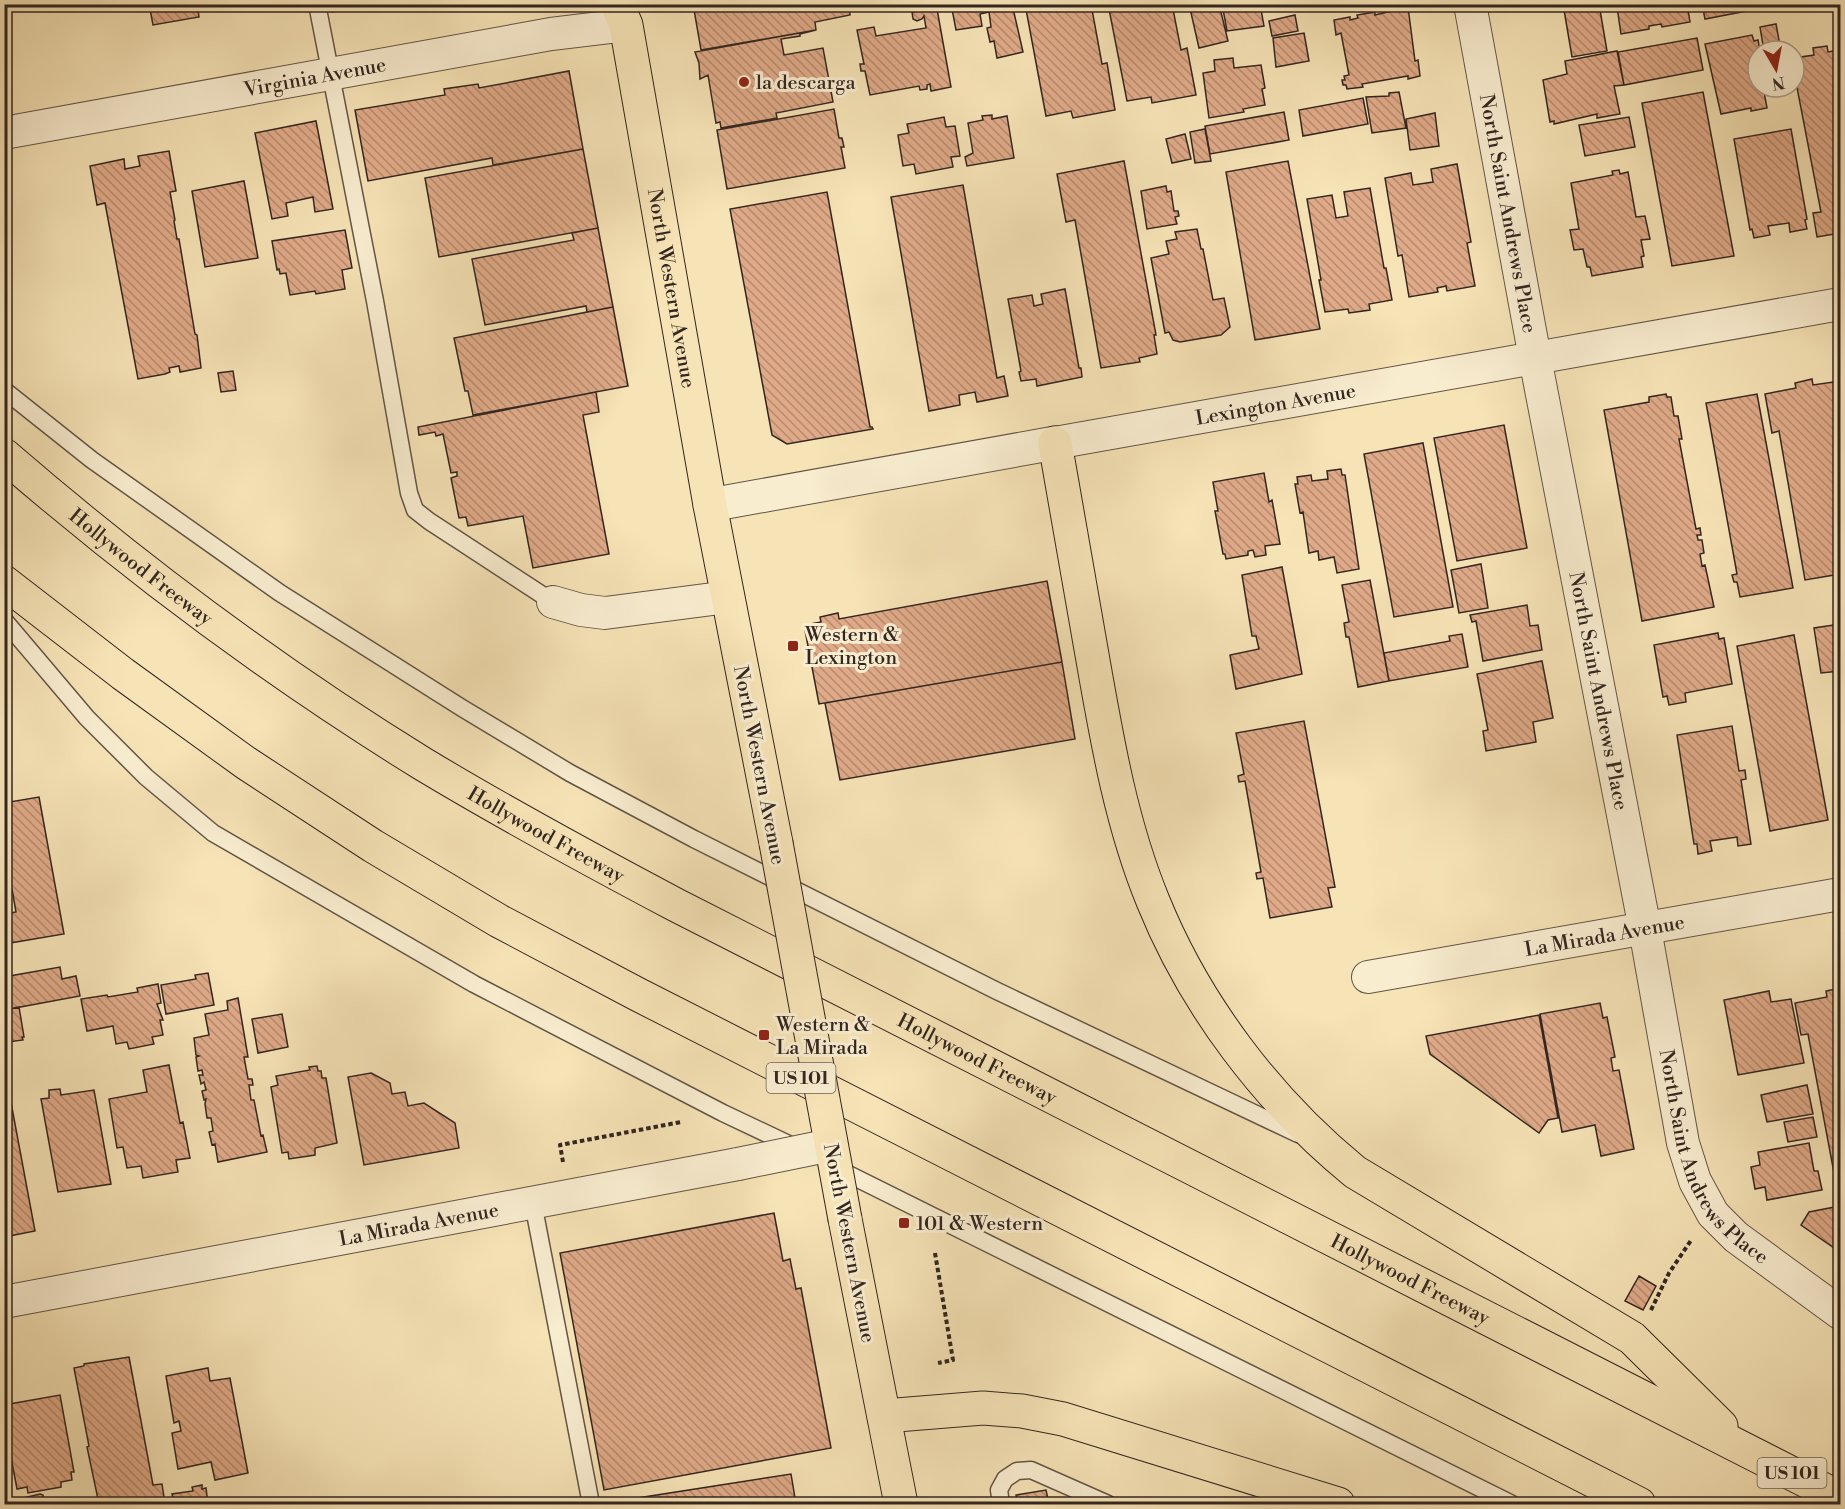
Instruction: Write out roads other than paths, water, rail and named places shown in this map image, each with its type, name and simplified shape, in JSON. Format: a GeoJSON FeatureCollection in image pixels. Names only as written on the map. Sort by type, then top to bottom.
{"type":"FeatureCollection","features":[{"type":"Feature","properties":{"kind":"main road","name":"North Western Avenue"},"geometry":{"type":"LineString","coordinates":[[627,11],[710,505],[901,1504]]}},
{"type":"Feature","properties":{"kind":"main road"},"geometry":{"type":"LineString","coordinates":[[1055,443],[1101,708],[1135,850],[1152,900],[1172,945],[1229,1037],[1263,1081],[1321,1144],[1355,1172],[1632,1338],[1744,1449]]}},
{"type":"Feature","properties":{"kind":"main road","name":"Hollywood Freeway"},"geometry":{"type":"LineString","coordinates":[[4,455],[64,507],[173,594],[255,652],[423,764],[542,834],[687,911],[1840,1498]]}},
{"type":"Feature","properties":{"kind":"main road","name":"US 101"},"geometry":{"type":"LineString","coordinates":[[4,582],[123,674],[246,762],[373,846],[499,921],[1639,1504]]}},
{"type":"Feature","properties":{"kind":"main road"},"geometry":{"type":"LineString","coordinates":[[884,1416],[983,1408],[1022,1411],[1063,1419],[1338,1504]]}},
{"type":"Feature","properties":{"kind":"street","name":"North Saint Andrews Place"},"geometry":{"type":"LineString","coordinates":[[1470,4],[1535,358],[1645,929],[1683,1143],[1695,1181],[1713,1214],[1736,1237],[1840,1313]]}},
{"type":"Feature","properties":{"kind":"street","name":"Virginia Avenue"},"geometry":{"type":"LineString","coordinates":[[4,133],[551,34],[627,11]]}},
{"type":"Feature","properties":{"kind":"street","name":"Lexington Avenue"},"geometry":{"type":"LineString","coordinates":[[710,505],[1840,304]]}},
{"type":"Feature","properties":{"kind":"street"},"geometry":{"type":"LineString","coordinates":[[552,602],[581,610],[605,613],[728,597]]}},
{"type":"Feature","properties":{"kind":"street","name":"La Mirada Avenue"},"geometry":{"type":"LineString","coordinates":[[1368,977],[1840,894]]}},
{"type":"Feature","properties":{"kind":"street","name":"La Mirada Avenue"},"geometry":{"type":"LineString","coordinates":[[4,1302],[831,1145]]}},
{"type":"Feature","properties":{"kind":"lane"},"geometry":{"type":"LineString","coordinates":[[317,4],[375,301],[409,493],[415,510],[552,602]]}},
{"type":"Feature","properties":{"kind":"lane"},"geometry":{"type":"LineString","coordinates":[[4,390],[92,460],[280,593],[452,702],[570,773],[694,839],[986,986],[1321,1144]]}},
{"type":"Feature","properties":{"kind":"lane"},"geometry":{"type":"LineString","coordinates":[[4,620],[87,718],[146,777],[213,833],[474,984],[723,1113],[1512,1504]]}},
{"type":"Feature","properties":{"kind":"lane"},"geometry":{"type":"LineString","coordinates":[[533,1203],[591,1504]]}},
{"type":"Feature","properties":{"kind":"lane"},"geometry":{"type":"LineString","coordinates":[[1001,1504],[999,1490],[1005,1479],[1017,1471],[1032,1470],[1108,1504]]}},
{"type":"Feature","properties":{"kind":"place","name":"la descarga"},"geometry":{"type":"Point","coordinates":[744,82]}},
{"type":"Feature","properties":{"kind":"place","name":"Western & Lexington"},"geometry":{"type":"Point","coordinates":[793,646]}},
{"type":"Feature","properties":{"kind":"place","name":"Western & La Mirada"},"geometry":{"type":"Point","coordinates":[764,1035]}},
{"type":"Feature","properties":{"kind":"place","name":"101 & Western"},"geometry":{"type":"Point","coordinates":[904,1223]}}]}
